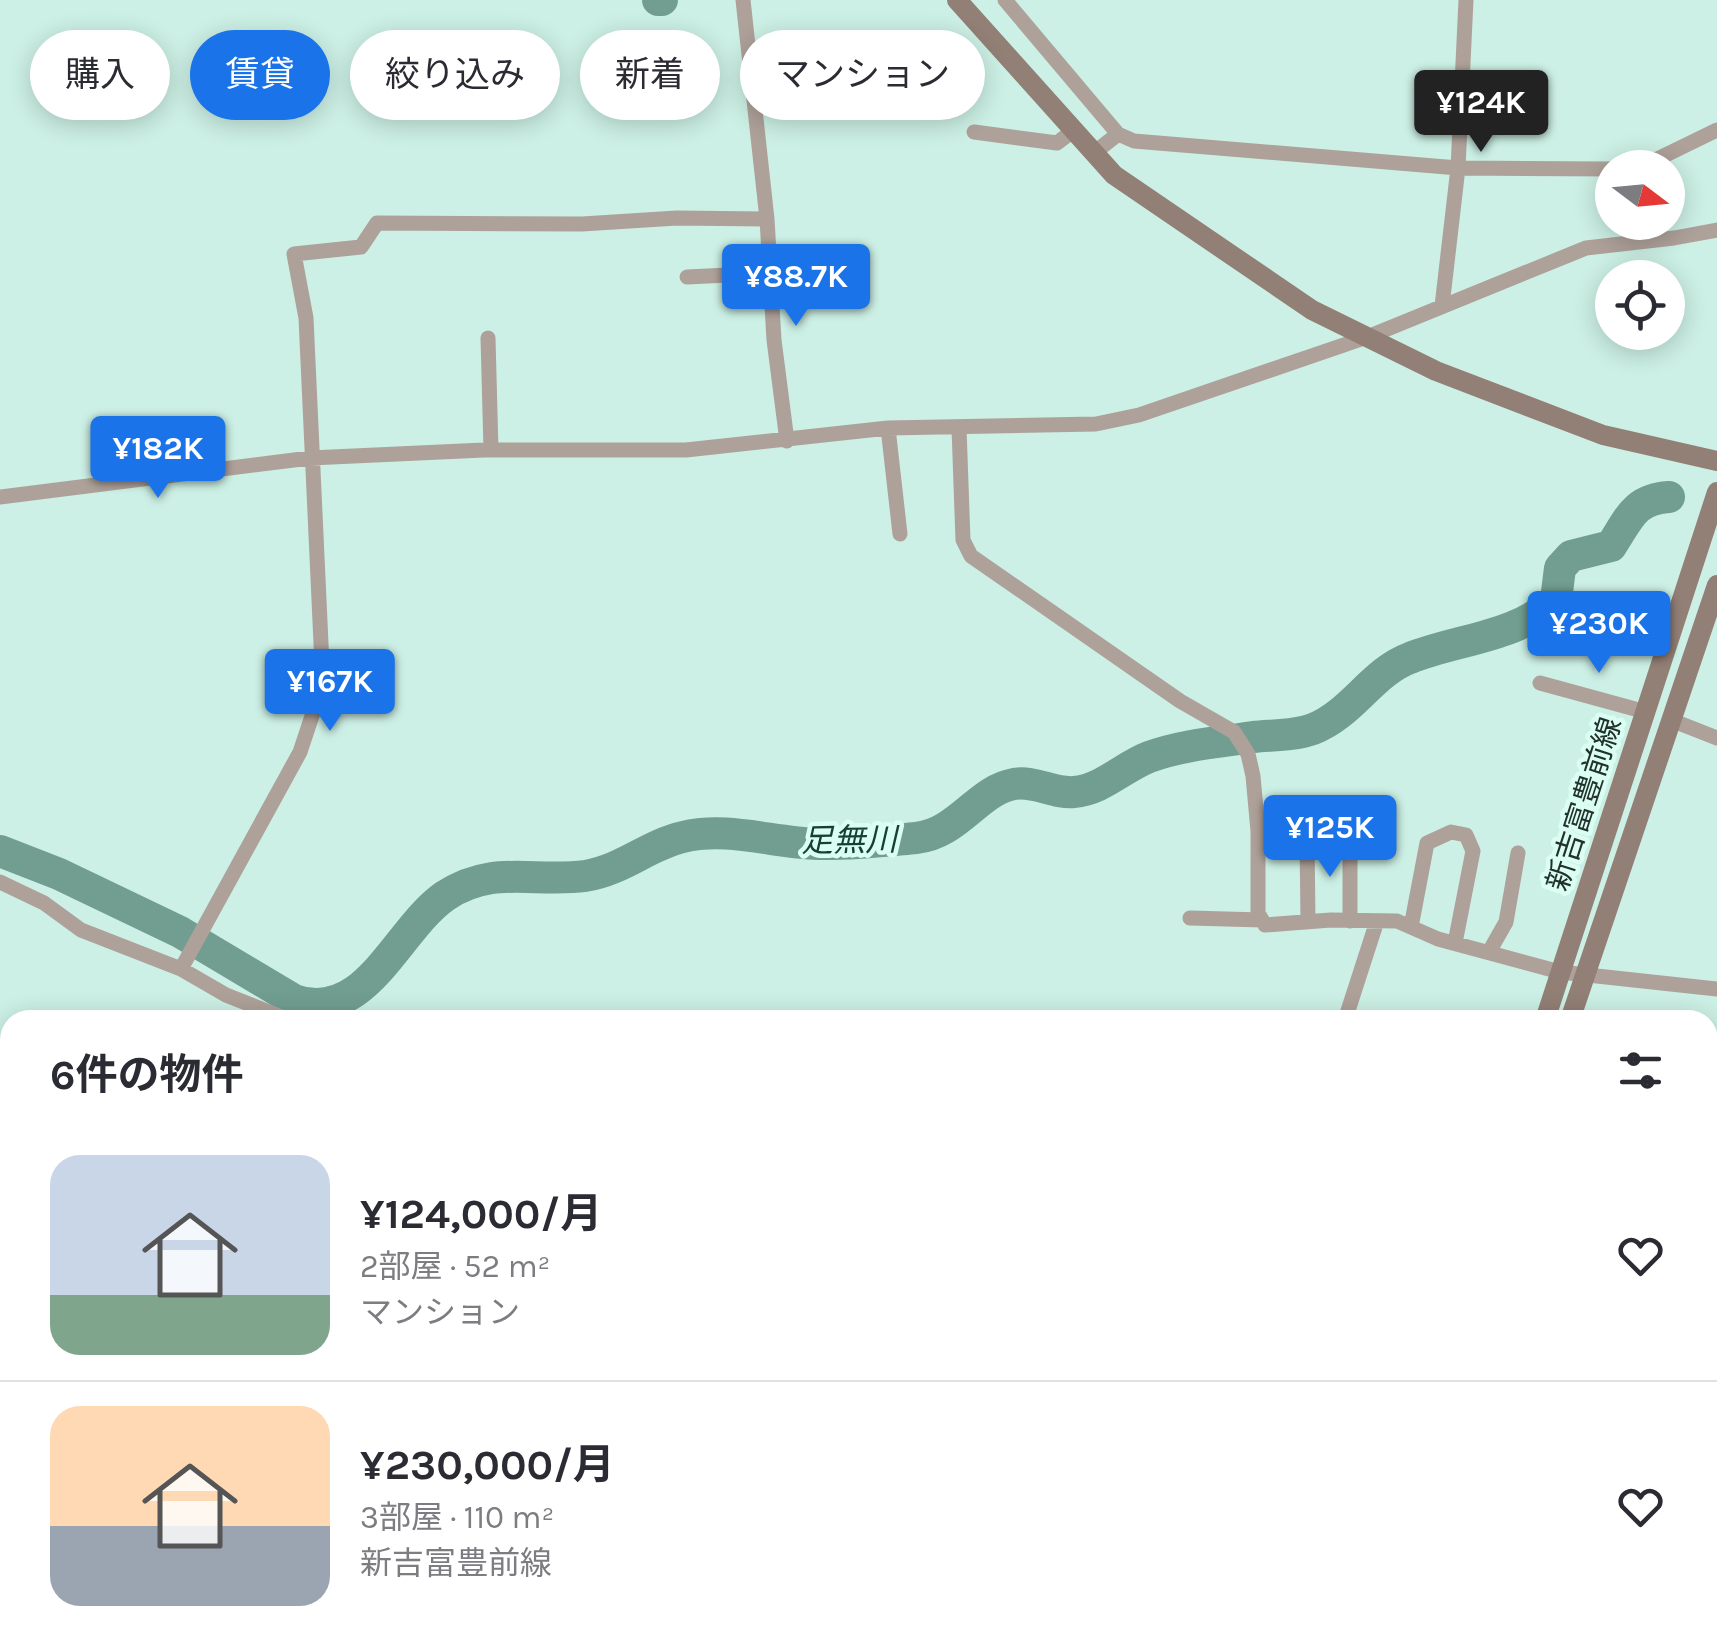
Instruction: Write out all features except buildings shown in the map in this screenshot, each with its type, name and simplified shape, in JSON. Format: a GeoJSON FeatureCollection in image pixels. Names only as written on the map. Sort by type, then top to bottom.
{"type":"FeatureCollection","features":[{"type":"Feature","properties":{"kind":"main road"},"geometry":{"type":"LineString","coordinates":[[957,0],[1114,175],[1312,310],[1436,371],[1603,434],[1717,461]]}},
{"type":"Feature","properties":{"kind":"main road","name":"新吉富豊前線"},"geometry":{"type":"LineString","coordinates":[[1548,1010],[1717,492]]}},
{"type":"Feature","properties":{"kind":"main road","name":"新吉富豊前線"},"geometry":{"type":"LineString","coordinates":[[1573,1010],[1717,584]]}},
{"type":"Feature","properties":{"kind":"street"},"geometry":{"type":"LineString","coordinates":[[743,0],[787,441]]}},
{"type":"Feature","properties":{"kind":"street"},"geometry":{"type":"LineString","coordinates":[[1005,0],[1118,134],[1134,141],[1458,168],[1595,170]]}},
{"type":"Feature","properties":{"kind":"street"},"geometry":{"type":"LineString","coordinates":[[1442,306],[1458,168],[1466,0]]}},
{"type":"Feature","properties":{"kind":"street"},"geometry":{"type":"LineString","coordinates":[[974,132],[1056,143],[1074,130]]}},
{"type":"Feature","properties":{"kind":"street"},"geometry":{"type":"LineString","coordinates":[[1675,150],[1717,130]]}},
{"type":"Feature","properties":{"kind":"street"},"geometry":{"type":"LineString","coordinates":[[1094,153],[1118,134]]}},
{"type":"Feature","properties":{"kind":"street"},"geometry":{"type":"LineString","coordinates":[[181,970],[300,752],[313,713],[322,665],[306,318],[294,254],[361,246],[377,223],[582,224],[678,218],[766,219]]}},
{"type":"Feature","properties":{"kind":"street"},"geometry":{"type":"LineString","coordinates":[[0,497],[310,458],[491,450],[686,450],[888,428],[1096,424],[1139,414],[1370,336],[1586,248],[1717,230]]}},
{"type":"Feature","properties":{"kind":"street"},"geometry":{"type":"LineString","coordinates":[[688,277],[770,273]]}},
{"type":"Feature","properties":{"kind":"street"},"geometry":{"type":"LineString","coordinates":[[488,338],[491,450]]}},
{"type":"Feature","properties":{"kind":"street"},"geometry":{"type":"LineString","coordinates":[[888,428],[900,534]]}},
{"type":"Feature","properties":{"kind":"street"},"geometry":{"type":"LineString","coordinates":[[959,428],[962,540],[971,556],[1180,701],[1234,732],[1248,754],[1258,832],[1258,913],[1265,925],[1396,921],[1455,943],[1560,972],[1717,989]]}},
{"type":"Feature","properties":{"kind":"street"},"geometry":{"type":"LineString","coordinates":[[1540,683],[1646,712]]}},
{"type":"Feature","properties":{"kind":"street"},"geometry":{"type":"LineString","coordinates":[[1671,720],[1717,738]]}},
{"type":"Feature","properties":{"kind":"street"},"geometry":{"type":"LineString","coordinates":[[1411,927],[1428,843],[1451,832],[1466,835],[1473,851],[1455,943]]}},
{"type":"Feature","properties":{"kind":"street"},"geometry":{"type":"LineString","coordinates":[[1307,839],[1308,922]]}},
{"type":"Feature","properties":{"kind":"street"},"geometry":{"type":"LineString","coordinates":[[1350,846],[1350,920]]}},
{"type":"Feature","properties":{"kind":"street"},"geometry":{"type":"LineString","coordinates":[[1489,952],[1506,922],[1518,853]]}},
{"type":"Feature","properties":{"kind":"street"},"geometry":{"type":"LineString","coordinates":[[0,882],[44,902],[81,930],[181,970],[264,1010]]}},
{"type":"Feature","properties":{"kind":"street"},"geometry":{"type":"LineString","coordinates":[[1190,918],[1262,920]]}},
{"type":"Feature","properties":{"kind":"street"},"geometry":{"type":"LineString","coordinates":[[1348,1010],[1377,921]]}},
{"type":"Feature","properties":{"kind":"waterway","name":"足無川"},"geometry":{"type":"LineString","coordinates":[[0,851],[59,874],[180,932],[294,1000],[319,1004],[341,999],[360,987],[427,911],[445,896],[480,880],[585,876],[670,841],[700,834],[818,844],[916,838],[944,829],[989,794],[1014,784],[1066,792],[1084,790],[1161,753],[1313,729],[1339,714],[1397,664],[1506,630],[1541,612],[1556,600],[1560,568],[1571,556],[1611,546],[1640,506],[1669,497]]}}]}
